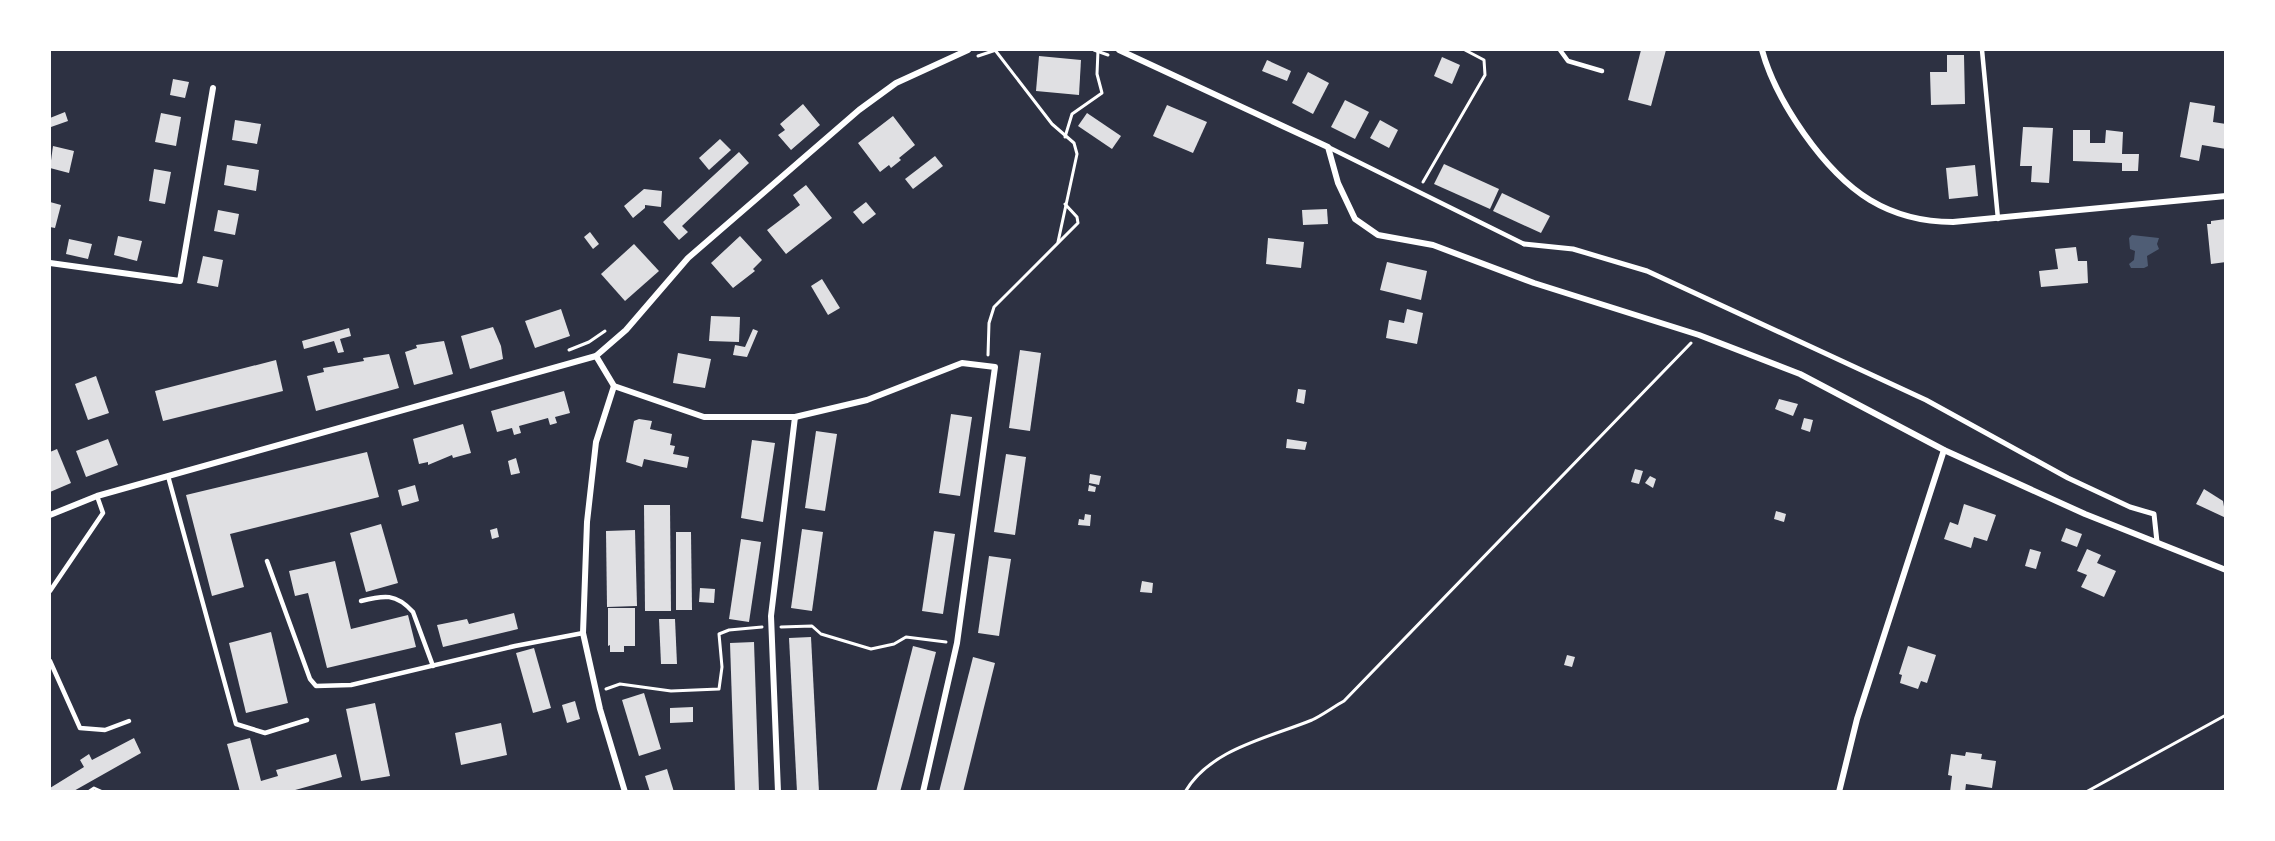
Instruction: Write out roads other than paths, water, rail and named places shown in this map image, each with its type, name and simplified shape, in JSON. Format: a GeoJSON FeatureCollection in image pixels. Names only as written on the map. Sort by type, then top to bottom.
{"type":"FeatureCollection","features":[{"type":"Feature","properties":{"kind":"street"},"geometry":{"type":"LineString","coordinates":[[50,515],[97,496],[596,356],[626,330],[688,258],[859,110],[896,83],[968,50]]}},
{"type":"Feature","properties":{"kind":"street"},"geometry":{"type":"LineString","coordinates":[[1119,50],[1138,53],[1328,147],[1338,183],[1355,219],[1378,235],[1433,245],[1534,283],[1699,335],[1800,374],[1944,450],[2085,514],[2226,570]]}},
{"type":"Feature","properties":{"kind":"street"},"geometry":{"type":"LineString","coordinates":[[1762,50],[1775,85],[1796,124],[1831,164],[1870,200],[1890,210],[1931,222],[1998,219],[2226,196]]}},
{"type":"Feature","properties":{"kind":"street"},"geometry":{"type":"LineString","coordinates":[[50,263],[180,281],[213,87]]}},
{"type":"Feature","properties":{"kind":"street"},"geometry":{"type":"LineString","coordinates":[[1524,244],[1574,249],[1647,271],[1744,314],[1926,400],[2068,478],[2130,507],[2154,514],[2157,542]]}},
{"type":"Feature","properties":{"kind":"street"},"geometry":{"type":"LineString","coordinates":[[596,356],[614,386],[704,417],[795,417],[867,400],[962,363],[991,366],[957,643],[923,792]]}},
{"type":"Feature","properties":{"kind":"street"},"geometry":{"type":"LineString","coordinates":[[614,386],[596,442],[587,522],[583,633],[625,792]]}},
{"type":"Feature","properties":{"kind":"street"},"geometry":{"type":"LineString","coordinates":[[778,792],[771,627],[795,417]]}},
{"type":"Feature","properties":{"kind":"street"},"geometry":{"type":"LineString","coordinates":[[1839,792],[1857,719],[1944,450]]}},
{"type":"Feature","properties":{"kind":"lane"},"geometry":{"type":"LineString","coordinates":[[1560,50],[1568,61],[1602,71]]}},
{"type":"Feature","properties":{"kind":"lane"},"geometry":{"type":"LineString","coordinates":[[1982,50],[1998,219]]}},
{"type":"Feature","properties":{"kind":"lane"},"geometry":{"type":"LineString","coordinates":[[1328,147],[1524,244]]}},
{"type":"Feature","properties":{"kind":"lane"},"geometry":{"type":"LineString","coordinates":[[168,476],[236,724],[265,733],[307,720]]}},
{"type":"Feature","properties":{"kind":"lane"},"geometry":{"type":"LineString","coordinates":[[50,591],[103,513],[97,496]]}},
{"type":"Feature","properties":{"kind":"lane"},"geometry":{"type":"LineString","coordinates":[[267,561],[310,679],[316,686],[351,685],[515,646],[583,633]]}},
{"type":"Feature","properties":{"kind":"lane"},"geometry":{"type":"LineString","coordinates":[[361,601],[382,595],[397,596],[407,605],[413,612],[433,666]]}},
{"type":"Feature","properties":{"kind":"lane"},"geometry":{"type":"LineString","coordinates":[[50,661],[80,728],[105,730],[129,721]]}},
{"type":"Feature","properties":{"kind":"water"},"geometry":{"type":"Polygon","coordinates":[[[2132,235],[2159,238],[2157,244],[2159,249],[2147,256],[2148,266],[2144,268],[2131,268],[2129,264],[2134,260],[2135,251],[2130,249],[2129,238],[2132,235]]]}}]}
